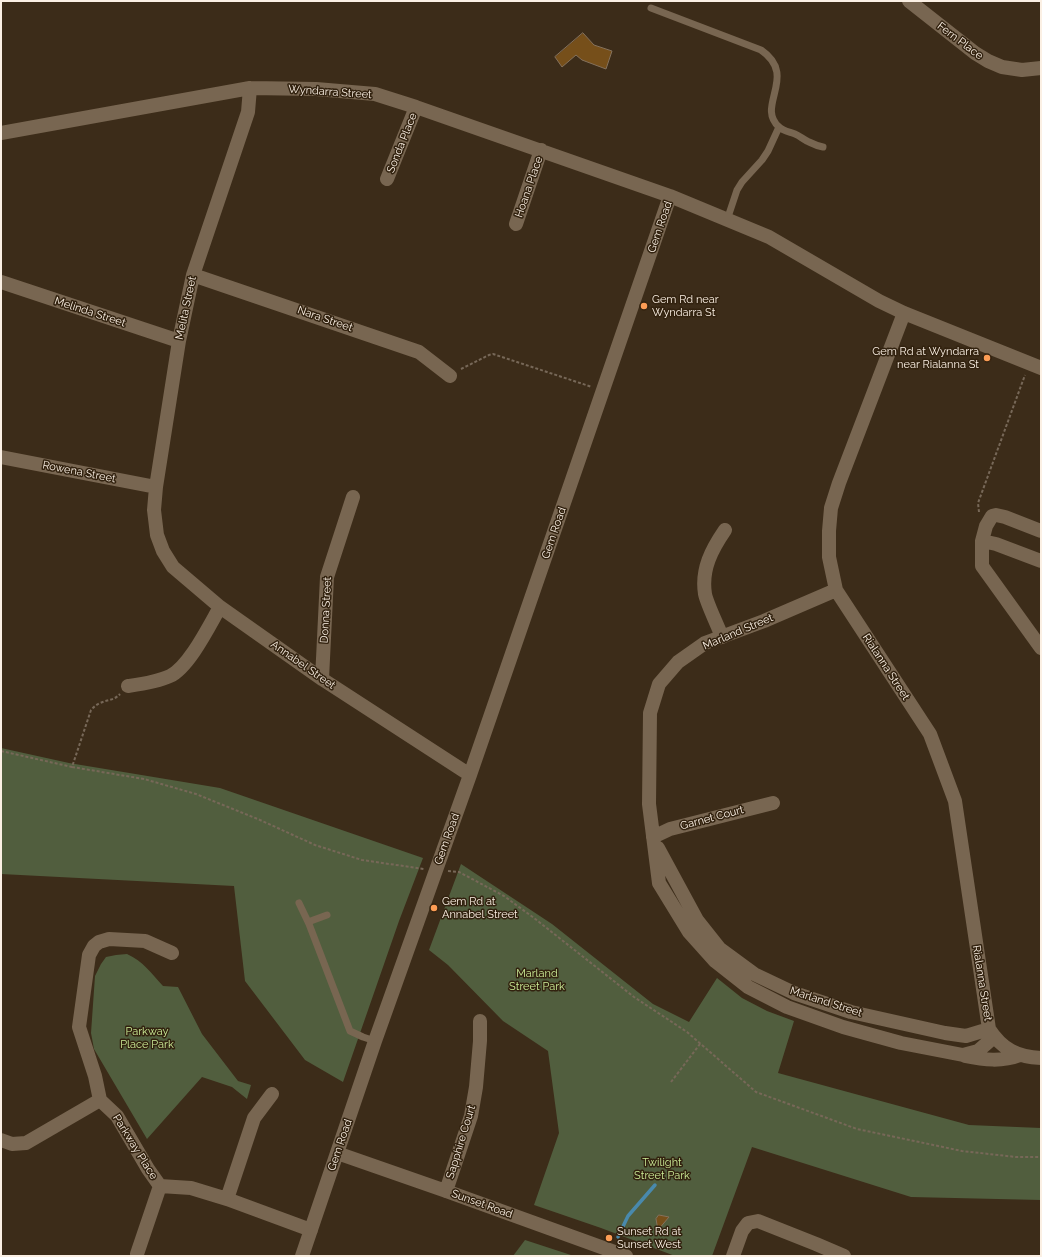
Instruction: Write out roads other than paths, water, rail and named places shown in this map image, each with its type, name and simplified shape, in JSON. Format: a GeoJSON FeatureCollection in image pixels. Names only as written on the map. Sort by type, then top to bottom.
{"type":"FeatureCollection","features":[{"type":"Feature","properties":{"kind":"street","name":"Fern Place"},"geometry":{"type":"LineString","coordinates":[[909,1],[975,53],[988,61],[1002,67],[1022,70],[1041,68]]}},
{"type":"Feature","properties":{"kind":"street","name":"Wyndarra Street"},"geometry":{"type":"LineString","coordinates":[[1,134],[250,88],[316,89],[375,94],[416,106],[670,196]]}},
{"type":"Feature","properties":{"kind":"street","name":"Melita Street"},"geometry":{"type":"LineString","coordinates":[[157,534],[154,510],[156,487],[179,340],[193,275],[248,112],[250,88]]}},
{"type":"Feature","properties":{"kind":"street","name":"Sonda Place"},"geometry":{"type":"LineString","coordinates":[[387,179],[416,106]]}},
{"type":"Feature","properties":{"kind":"street","name":"Hoana Place"},"geometry":{"type":"LineString","coordinates":[[516,224],[541,150]]}},
{"type":"Feature","properties":{"kind":"street","name":"Gem Road"},"geometry":{"type":"LineString","coordinates":[[302,1256],[375,1041],[470,775],[670,196],[768,237],[904,314],[1036,366]]}},
{"type":"Feature","properties":{"kind":"street","name":"Nara Street"},"geometry":{"type":"LineString","coordinates":[[193,275],[419,352],[450,376]]}},
{"type":"Feature","properties":{"kind":"street","name":"Melinda Street"},"geometry":{"type":"LineString","coordinates":[[1,282],[179,340]]}},
{"type":"Feature","properties":{"kind":"street","name":"Rialanna Street"},"geometry":{"type":"LineString","coordinates":[[904,314],[839,483],[831,508],[829,557],[836,590],[930,734],[955,801],[992,1033]]}},
{"type":"Feature","properties":{"kind":"street","name":"Rowena Street"},"geometry":{"type":"LineString","coordinates":[[1,457],[156,487]]}},
{"type":"Feature","properties":{"kind":"street","name":"Donna Street"},"geometry":{"type":"LineString","coordinates":[[322,679],[327,577],[353,497]]}},
{"type":"Feature","properties":{"kind":"street"},"geometry":{"type":"LineString","coordinates":[[1041,532],[996,515],[992,516],[986,526],[982,541],[982,566],[1041,648]]}},
{"type":"Feature","properties":{"kind":"street"},"geometry":{"type":"LineString","coordinates":[[722,637],[705,594],[705,578],[707,561],[714,546],[725,530]]}},
{"type":"Feature","properties":{"kind":"street","name":"Annabel Street"},"geometry":{"type":"LineString","coordinates":[[157,534],[163,551],[173,567],[220,607],[322,679],[470,775]]}},
{"type":"Feature","properties":{"kind":"street"},"geometry":{"type":"LineString","coordinates":[[982,541],[996,544],[1041,561]]}},
{"type":"Feature","properties":{"kind":"street","name":"Marland Street"},"geometry":{"type":"LineString","coordinates":[[836,590],[705,643],[678,662],[659,684],[650,713],[649,804],[659,883],[689,932],[715,961],[748,987],[787,1007],[843,1027],[901,1043],[976,1058],[1000,1060],[1009,1059],[1020,1054]]}},
{"type":"Feature","properties":{"kind":"street"},"geometry":{"type":"LineString","coordinates":[[128,686],[150,683],[171,676],[185,665],[220,607]]}},
{"type":"Feature","properties":{"kind":"street","name":"Garnet Court"},"geometry":{"type":"LineString","coordinates":[[653,836],[670,829],[773,803]]}},
{"type":"Feature","properties":{"kind":"street","name":"Marland Street"},"geometry":{"type":"LineString","coordinates":[[653,836],[672,875],[697,920],[720,948],[754,974],[794,993],[858,1013],[952,1034],[966,1036],[992,1033]]}},
{"type":"Feature","properties":{"kind":"street"},"geometry":{"type":"LineString","coordinates":[[1,1140],[12,1144],[26,1142],[100,1100],[95,1076],[79,1028],[89,955],[94,946],[99,942],[109,939],[145,941],[172,953]]}},
{"type":"Feature","properties":{"kind":"street","name":"Sapphire Court"},"geometry":{"type":"LineString","coordinates":[[446,1191],[471,1116],[476,1087],[480,1041],[480,1021]]}},
{"type":"Feature","properties":{"kind":"street","name":"Marland Street"},"geometry":{"type":"LineString","coordinates":[[992,1033],[1008,1050],[1029,1057],[1041,1058]]}},
{"type":"Feature","properties":{"kind":"street","name":"Marland Street"},"geometry":{"type":"LineString","coordinates":[[962,1055],[978,1051],[992,1033]]}},
{"type":"Feature","properties":{"kind":"street"},"geometry":{"type":"LineString","coordinates":[[227,1199],[254,1118],[272,1094]]}},
{"type":"Feature","properties":{"kind":"street","name":"Parkway Place"},"geometry":{"type":"LineString","coordinates":[[100,1100],[117,1116],[160,1186],[191,1188],[227,1199],[311,1230]]}},
{"type":"Feature","properties":{"kind":"street","name":"Sunset Road"},"geometry":{"type":"LineString","coordinates":[[337,1153],[626,1256]]}},
{"type":"Feature","properties":{"kind":"street"},"geometry":{"type":"LineString","coordinates":[[137,1254],[160,1186]]}},
{"type":"Feature","properties":{"kind":"street"},"geometry":{"type":"LineString","coordinates":[[734,1256],[742,1231],[748,1223],[758,1221],[844,1256]]}},
{"type":"Feature","properties":{"kind":"lane"},"geometry":{"type":"LineString","coordinates":[[651,8],[761,50],[769,55],[774,62],[777,76],[777,85],[770,111],[774,120],[779,127],[809,142],[823,147]]}},
{"type":"Feature","properties":{"kind":"lane"},"geometry":{"type":"LineString","coordinates":[[727,220],[737,190],[768,151],[779,127]]}},
{"type":"Feature","properties":{"kind":"lane"},"geometry":{"type":"LineString","coordinates":[[299,902],[350,1031],[375,1041]]}},
{"type":"Feature","properties":{"kind":"lane"},"geometry":{"type":"LineString","coordinates":[[308,922],[327,915]]}},
{"type":"Feature","properties":{"kind":"waterway"},"geometry":{"type":"LineString","coordinates":[[618,1237],[628,1216],[655,1185]]}},
{"type":"Feature","properties":{"kind":"place","name":"Gem Rd near Wyndarra St"},"geometry":{"type":"Point","coordinates":[644,306]}},
{"type":"Feature","properties":{"kind":"place","name":"Gem Rd at Wyndarra near Rialanna St"},"geometry":{"type":"Point","coordinates":[987,358]}},
{"type":"Feature","properties":{"kind":"place","name":"Gem Rd at Annabel Street"},"geometry":{"type":"Point","coordinates":[434,908]}},
{"type":"Feature","properties":{"kind":"place","name":"Sunset Rd at Sunset West"},"geometry":{"type":"Point","coordinates":[609,1238]}},
{"type":"Feature","properties":{"kind":"park label","name":"Marland Street Park"},"geometry":{"type":"Point","coordinates":[537,980]}},
{"type":"Feature","properties":{"kind":"park label","name":"Parkway Place Park"},"geometry":{"type":"Point","coordinates":[147,1038]}},
{"type":"Feature","properties":{"kind":"park label","name":"Twilight Street Park"},"geometry":{"type":"Point","coordinates":[662,1169]}}]}
